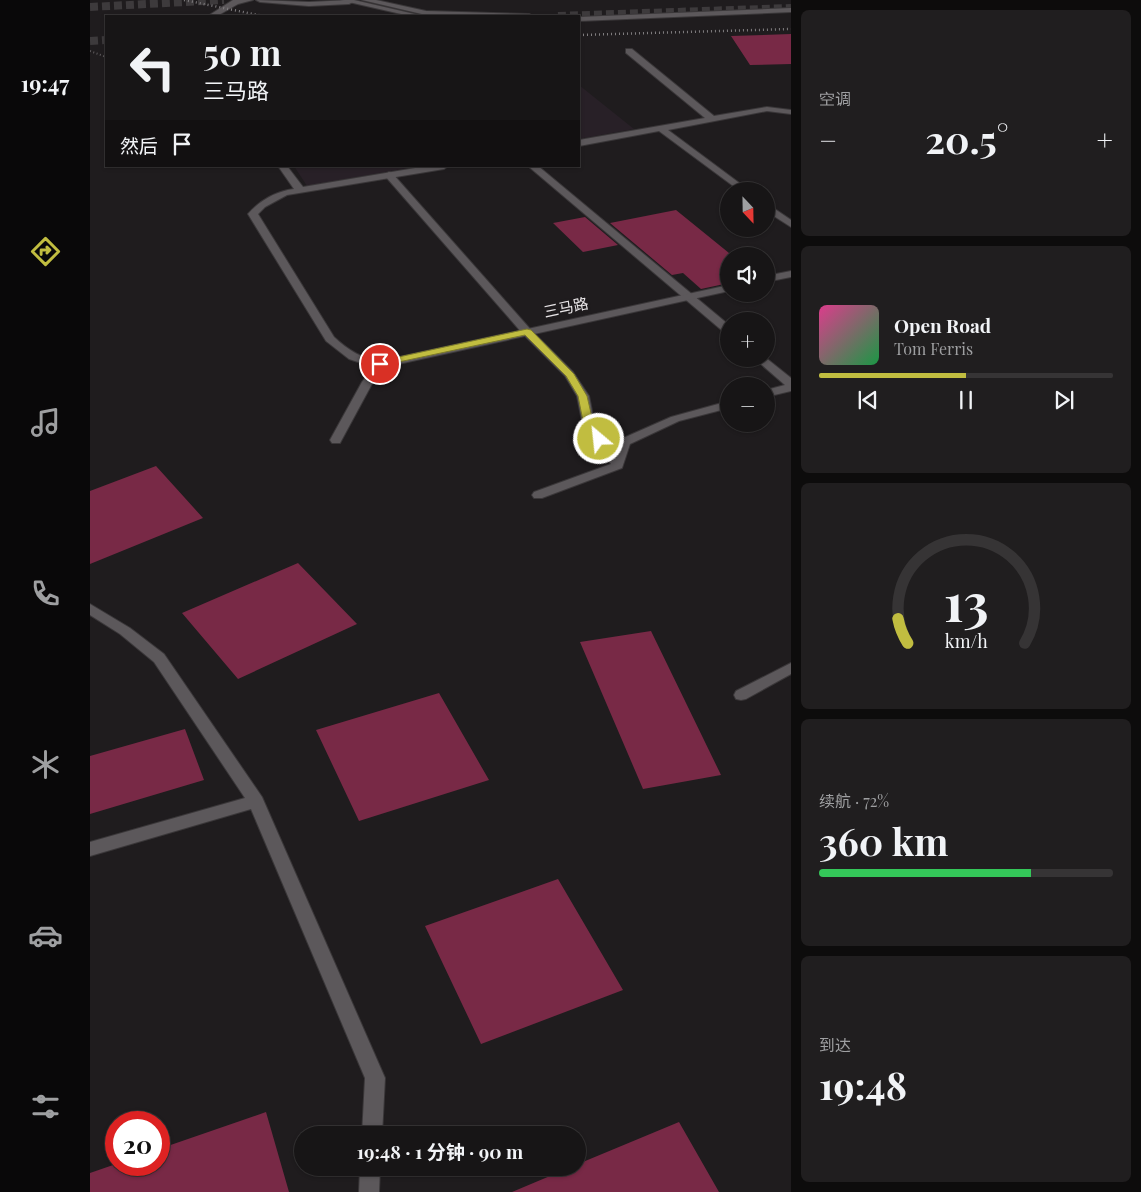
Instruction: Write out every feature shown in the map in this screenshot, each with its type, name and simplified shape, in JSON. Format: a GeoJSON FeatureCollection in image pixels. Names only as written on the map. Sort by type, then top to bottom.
{"type":"FeatureCollection","features":[{"type":"Feature","properties":{"kind":"street"},"geometry":{"type":"LineString","coordinates":[[214,15],[236,2],[249,0]]}},
{"type":"Feature","properties":{"kind":"street"},"geometry":{"type":"LineString","coordinates":[[260,0],[309,4],[346,1],[414,15]]}},
{"type":"Feature","properties":{"kind":"street"},"geometry":{"type":"LineString","coordinates":[[366,0],[426,14],[478,15]]}},
{"type":"Feature","properties":{"kind":"street"},"geometry":{"type":"LineString","coordinates":[[580,19],[791,10]]}},
{"type":"Feature","properties":{"kind":"street"},"geometry":{"type":"LineString","coordinates":[[629,51],[712,119]]}},
{"type":"Feature","properties":{"kind":"street"},"geometry":{"type":"LineString","coordinates":[[580,143],[767,109],[791,112]]}},
{"type":"Feature","properties":{"kind":"street"},"geometry":{"type":"LineString","coordinates":[[660,128],[734,182]]}},
{"type":"Feature","properties":{"kind":"street"},"geometry":{"type":"LineString","coordinates":[[283,167],[300,190]]}},
{"type":"Feature","properties":{"kind":"street"},"geometry":{"type":"LineString","coordinates":[[336,440],[380,364],[368,363],[346,355],[330,339],[252,214],[284,193],[438,167]]}},
{"type":"Feature","properties":{"kind":"street"},"geometry":{"type":"LineString","coordinates":[[533,167],[720,324]]}},
{"type":"Feature","properties":{"kind":"street"},"geometry":{"type":"LineString","coordinates":[[389,175],[527,332],[570,374],[583,396],[589,426],[618,465]]}},
{"type":"Feature","properties":{"kind":"street"},"geometry":{"type":"LineString","coordinates":[[775,212],[791,224]]}},
{"type":"Feature","properties":{"kind":"street"},"geometry":{"type":"LineString","coordinates":[[775,277],[791,274]]}},
{"type":"Feature","properties":{"kind":"street","name":"三马路"},"geometry":{"type":"LineString","coordinates":[[380,364],[720,290]]}},
{"type":"Feature","properties":{"kind":"street"},"geometry":{"type":"LineString","coordinates":[[770,367],[791,386]]}},
{"type":"Feature","properties":{"kind":"street"},"geometry":{"type":"LineString","coordinates":[[775,391],[791,386]]}},
{"type":"Feature","properties":{"kind":"street"},"geometry":{"type":"LineString","coordinates":[[618,465],[625,442],[675,419],[720,406]]}},
{"type":"Feature","properties":{"kind":"street"},"geometry":{"type":"LineString","coordinates":[[538,496],[618,465]]}},
{"type":"Feature","properties":{"kind":"street"},"geometry":{"type":"LineString","coordinates":[[90,609],[125,631],[159,658],[256,801],[375,1078],[372,1126]]}},
{"type":"Feature","properties":{"kind":"street"},"geometry":{"type":"LineString","coordinates":[[741,696],[791,668]]}},
{"type":"Feature","properties":{"kind":"street"},"geometry":{"type":"LineString","coordinates":[[90,849],[256,801]]}},
{"type":"Feature","properties":{"kind":"street"},"geometry":{"type":"LineString","coordinates":[[369,1192],[370,1176]]}},
{"type":"Feature","properties":{"kind":"path"},"geometry":{"type":"LineString","coordinates":[[90,51],[105,57]]}},
{"type":"Feature","properties":{"kind":"shaded area"},"geometry":{"type":"Polygon","coordinates":[[[580,86],[634,129],[580,139],[580,86]]]}},
{"type":"Feature","properties":{"kind":"shaded area"},"geometry":{"type":"Polygon","coordinates":[[[295,167],[413,167],[307,186],[295,167]]]}},
{"type":"Feature","properties":{"kind":"building"},"geometry":{"type":"Polygon","coordinates":[[[791,34],[791,64],[750,65],[731,36],[791,34]]]}},
{"type":"Feature","properties":{"kind":"building"},"geometry":{"type":"Polygon","coordinates":[[[676,210],[722,247],[720,247],[720,285],[701,289],[683,273],[672,275],[610,223],[676,210]]]}},
{"type":"Feature","properties":{"kind":"building"},"geometry":{"type":"Polygon","coordinates":[[[585,217],[618,245],[583,252],[553,223],[585,217]]]}},
{"type":"Feature","properties":{"kind":"building"},"geometry":{"type":"Polygon","coordinates":[[[156,466],[203,518],[90,564],[90,491],[156,466]]]}},
{"type":"Feature","properties":{"kind":"building"},"geometry":{"type":"Polygon","coordinates":[[[298,563],[357,624],[238,679],[182,613],[298,563]]]}},
{"type":"Feature","properties":{"kind":"building"},"geometry":{"type":"Polygon","coordinates":[[[651,631],[721,775],[643,789],[580,642],[651,631]]]}},
{"type":"Feature","properties":{"kind":"building"},"geometry":{"type":"Polygon","coordinates":[[[439,693],[489,780],[359,821],[316,730],[439,693]]]}},
{"type":"Feature","properties":{"kind":"building"},"geometry":{"type":"Polygon","coordinates":[[[185,729],[204,780],[90,814],[90,756],[185,729]]]}},
{"type":"Feature","properties":{"kind":"building"},"geometry":{"type":"Polygon","coordinates":[[[558,879],[623,990],[481,1044],[425,926],[558,879]]]}},
{"type":"Feature","properties":{"kind":"building"},"geometry":{"type":"Polygon","coordinates":[[[266,1112],[289,1192],[90,1192],[90,1173],[105,1168],[105,1176],[170,1176],[170,1145],[266,1112]]]}},
{"type":"Feature","properties":{"kind":"building"},"geometry":{"type":"Polygon","coordinates":[[[679,1122],[719,1192],[512,1192],[550,1176],[586,1176],[586,1161],[679,1122]]]}},
{"type":"Feature","properties":{"kind":"tunnel"},"geometry":{"type":"LineString","coordinates":[[90,7],[224,0]]}},
{"type":"Feature","properties":{"kind":"tunnel"},"geometry":{"type":"LineString","coordinates":[[580,15],[791,8]]}},
{"type":"Feature","properties":{"kind":"tunnel"},"geometry":{"type":"LineString","coordinates":[[90,41],[105,40]]}},
{"type":"Feature","properties":{"kind":"railway"},"geometry":{"type":"LineString","coordinates":[[184,0],[258,15]]}},
{"type":"Feature","properties":{"kind":"railway"},"geometry":{"type":"LineString","coordinates":[[580,35],[791,29]]}},
{"type":"Feature","properties":{"kind":"route"},"geometry":{"type":"LineString","coordinates":[[380,364],[527,332],[570,374],[583,396],[589,426],[599,439]]}}]}
